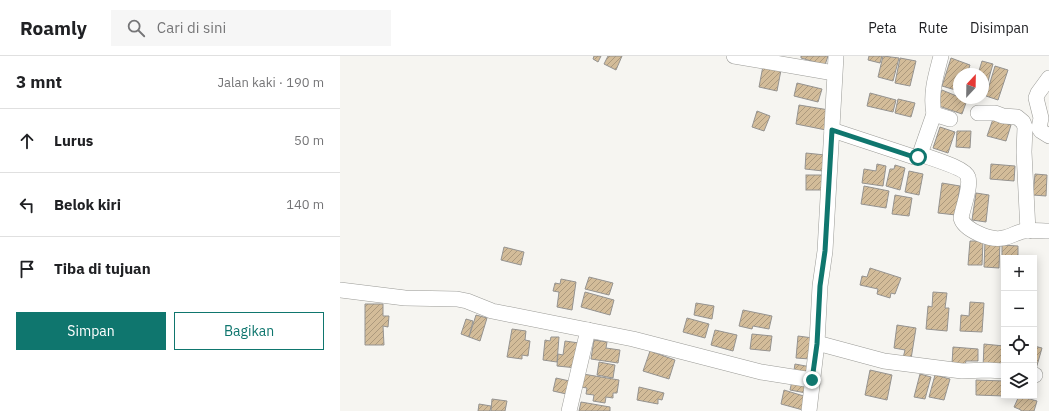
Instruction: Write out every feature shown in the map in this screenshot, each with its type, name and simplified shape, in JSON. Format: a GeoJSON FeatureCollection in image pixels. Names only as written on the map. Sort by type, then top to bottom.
{"type":"FeatureCollection","features":[{"type":"Feature","properties":{"kind":"street"},"geometry":{"type":"LineString","coordinates":[[734,56],[834,73]]}},
{"type":"Feature","properties":{"kind":"street"},"geometry":{"type":"LineString","coordinates":[[809,411],[817,344],[820,286],[825,251],[836,56]]}},
{"type":"Feature","properties":{"kind":"street"},"geometry":{"type":"LineString","coordinates":[[832,130],[918,157],[934,114],[933,89],[941,56]]}},
{"type":"Feature","properties":{"kind":"street"},"geometry":{"type":"LineString","coordinates":[[1049,78],[1036,98],[1041,118],[1039,128],[1049,136]]}},
{"type":"Feature","properties":{"kind":"street"},"geometry":{"type":"LineString","coordinates":[[978,113],[995,113],[1003,116],[1017,117],[1023,122],[1025,127],[1024,152],[1028,230]]}},
{"type":"Feature","properties":{"kind":"street"},"geometry":{"type":"LineString","coordinates":[[934,114],[950,119]]}},
{"type":"Feature","properties":{"kind":"street"},"geometry":{"type":"LineString","coordinates":[[920,154],[958,169],[968,177],[961,218],[962,222],[967,227],[983,235],[996,239],[1004,238],[1028,230],[1049,231]]}},
{"type":"Feature","properties":{"kind":"street"},"geometry":{"type":"LineString","coordinates":[[340,290],[405,298],[457,299],[467,301],[492,311],[633,339],[761,372],[812,380]]}},
{"type":"Feature","properties":{"kind":"street"},"geometry":{"type":"LineString","coordinates":[[569,411],[588,330]]}},
{"type":"Feature","properties":{"kind":"street"},"geometry":{"type":"LineString","coordinates":[[817,344],[892,362],[962,371],[1001,371]]}},
{"type":"Feature","properties":{"kind":"building"},"geometry":{"type":"Polygon","coordinates":[[[594,56],[601,56],[598,62],[593,59],[594,56]]]}},
{"type":"Feature","properties":{"kind":"building"},"geometry":{"type":"Polygon","coordinates":[[[608,56],[622,56],[616,70],[604,64],[608,56]]]}},
{"type":"Feature","properties":{"kind":"building"},"geometry":{"type":"Polygon","coordinates":[[[801,56],[828,56],[825,65],[801,58],[801,56]]]}},
{"type":"Feature","properties":{"kind":"building"},"geometry":{"type":"Polygon","coordinates":[[[869,56],[882,56],[880,63],[868,60],[869,56]]]}},
{"type":"Feature","properties":{"kind":"building"},"geometry":{"type":"Polygon","coordinates":[[[883,56],[899,58],[893,81],[878,77],[883,56]]]}},
{"type":"Feature","properties":{"kind":"building"},"geometry":{"type":"Polygon","coordinates":[[[900,58],[916,61],[910,86],[895,83],[900,58]]]}},
{"type":"Feature","properties":{"kind":"building"},"geometry":{"type":"Polygon","coordinates":[[[951,58],[970,65],[969,68],[953,68],[953,89],[942,86],[951,58]]]}},
{"type":"Feature","properties":{"kind":"building"},"geometry":{"type":"Polygon","coordinates":[[[982,61],[993,64],[989,78],[989,68],[980,68],[982,61]]]}},
{"type":"Feature","properties":{"kind":"building"},"geometry":{"type":"Polygon","coordinates":[[[763,66],[781,70],[777,91],[759,87],[763,66]]]}},
{"type":"Feature","properties":{"kind":"building"},"geometry":{"type":"Polygon","coordinates":[[[995,66],[1008,70],[998,100],[989,97],[989,86],[995,66]]]}},
{"type":"Feature","properties":{"kind":"building"},"geometry":{"type":"Polygon","coordinates":[[[797,83],[822,89],[818,102],[794,96],[797,83]]]}},
{"type":"Feature","properties":{"kind":"building"},"geometry":{"type":"Polygon","coordinates":[[[942,90],[953,95],[953,104],[966,104],[962,114],[936,105],[942,90]]]}},
{"type":"Feature","properties":{"kind":"building"},"geometry":{"type":"Polygon","coordinates":[[[870,93],[896,100],[893,112],[867,106],[870,93]]]}},
{"type":"Feature","properties":{"kind":"building"},"geometry":{"type":"Polygon","coordinates":[[[898,99],[915,103],[911,117],[895,113],[898,99]]]}},
{"type":"Feature","properties":{"kind":"building"},"geometry":{"type":"Polygon","coordinates":[[[799,105],[829,110],[826,130],[796,124],[799,105]]]}},
{"type":"Feature","properties":{"kind":"building"},"geometry":{"type":"Polygon","coordinates":[[[757,111],[770,116],[764,131],[752,127],[757,111]]]}},
{"type":"Feature","properties":{"kind":"building"},"geometry":{"type":"Polygon","coordinates":[[[993,119],[1011,125],[1006,141],[987,136],[993,119]]]}},
{"type":"Feature","properties":{"kind":"building"},"geometry":{"type":"Polygon","coordinates":[[[940,127],[955,132],[948,153],[933,148],[940,127]]]}},
{"type":"Feature","properties":{"kind":"building"},"geometry":{"type":"Polygon","coordinates":[[[957,131],[971,131],[970,148],[956,147],[957,131]]]}},
{"type":"Feature","properties":{"kind":"building"},"geometry":{"type":"Polygon","coordinates":[[[806,153],[825,155],[823,171],[805,169],[806,153]]]}},
{"type":"Feature","properties":{"kind":"building"},"geometry":{"type":"Polygon","coordinates":[[[877,164],[886,166],[883,186],[862,183],[864,169],[876,171],[877,164]]]}},
{"type":"Feature","properties":{"kind":"building"},"geometry":{"type":"Polygon","coordinates":[[[991,164],[1015,166],[1014,181],[990,179],[991,164]]]}},
{"type":"Feature","properties":{"kind":"building"},"geometry":{"type":"Polygon","coordinates":[[[895,165],[905,168],[900,190],[886,186],[890,169],[894,169],[895,165]]]}},
{"type":"Feature","properties":{"kind":"building"},"geometry":{"type":"Polygon","coordinates":[[[909,171],[923,174],[919,195],[905,192],[909,171]]]}},
{"type":"Feature","properties":{"kind":"building"},"geometry":{"type":"Polygon","coordinates":[[[1035,174],[1047,175],[1046,196],[1033,195],[1035,174]]]}},
{"type":"Feature","properties":{"kind":"building"},"geometry":{"type":"Polygon","coordinates":[[[806,175],[828,175],[828,190],[806,190],[806,175]]]}},
{"type":"Feature","properties":{"kind":"building"},"geometry":{"type":"Polygon","coordinates":[[[942,183],[960,186],[956,215],[938,213],[942,183]]]}},
{"type":"Feature","properties":{"kind":"building"},"geometry":{"type":"Polygon","coordinates":[[[864,186],[889,191],[886,208],[861,204],[864,186]]]}},
{"type":"Feature","properties":{"kind":"building"},"geometry":{"type":"Polygon","coordinates":[[[976,193],[989,195],[986,222],[972,220],[976,193]]]}},
{"type":"Feature","properties":{"kind":"building"},"geometry":{"type":"Polygon","coordinates":[[[895,195],[912,198],[909,216],[892,214],[895,195]]]}},
{"type":"Feature","properties":{"kind":"building"},"geometry":{"type":"Polygon","coordinates":[[[970,241],[983,241],[982,265],[968,265],[970,241]]]}},
{"type":"Feature","properties":{"kind":"building"},"geometry":{"type":"Polygon","coordinates":[[[985,241],[1000,242],[999,268],[984,267],[985,241]]]}},
{"type":"Feature","properties":{"kind":"building"},"geometry":{"type":"Polygon","coordinates":[[[1002,245],[1018,246],[1018,255],[1002,255],[1002,245]]]}},
{"type":"Feature","properties":{"kind":"building"},"geometry":{"type":"Polygon","coordinates":[[[504,247],[524,252],[521,265],[501,260],[504,247]]]}},
{"type":"Feature","properties":{"kind":"building"},"geometry":{"type":"Polygon","coordinates":[[[870,268],[901,278],[895,294],[891,293],[890,298],[877,294],[878,289],[860,285],[862,276],[867,277],[870,268]]]}},
{"type":"Feature","properties":{"kind":"building"},"geometry":{"type":"Polygon","coordinates":[[[589,277],[613,283],[609,295],[585,289],[589,277]]]}},
{"type":"Feature","properties":{"kind":"building"},"geometry":{"type":"Polygon","coordinates":[[[561,279],[576,282],[572,310],[557,307],[559,292],[553,291],[555,283],[560,284],[561,279]]]}},
{"type":"Feature","properties":{"kind":"building"},"geometry":{"type":"Polygon","coordinates":[[[585,292],[614,300],[610,315],[581,307],[585,292]]]}},
{"type":"Feature","properties":{"kind":"building"},"geometry":{"type":"Polygon","coordinates":[[[933,292],[947,293],[945,308],[949,308],[947,331],[926,329],[928,306],[932,307],[933,292]]]}},
{"type":"Feature","properties":{"kind":"building"},"geometry":{"type":"Polygon","coordinates":[[[970,302],[984,303],[982,332],[960,331],[961,315],[969,316],[970,302]]]}},
{"type":"Feature","properties":{"kind":"building"},"geometry":{"type":"Polygon","coordinates":[[[696,303],[714,306],[712,319],[694,315],[696,303]]]}},
{"type":"Feature","properties":{"kind":"building"},"geometry":{"type":"Polygon","coordinates":[[[365,304],[383,304],[383,316],[389,316],[388,327],[383,326],[384,345],[365,345],[365,304]]]}},
{"type":"Feature","properties":{"kind":"building"},"geometry":{"type":"Polygon","coordinates":[[[743,310],[772,316],[769,329],[753,326],[752,329],[739,326],[743,310]]]}},
{"type":"Feature","properties":{"kind":"building"},"geometry":{"type":"Polygon","coordinates":[[[476,315],[487,318],[480,341],[469,337],[476,315]]]}},
{"type":"Feature","properties":{"kind":"building"},"geometry":{"type":"Polygon","coordinates":[[[687,318],[709,324],[705,338],[683,332],[687,318]]]}},
{"type":"Feature","properties":{"kind":"building"},"geometry":{"type":"Polygon","coordinates":[[[466,319],[473,321],[469,337],[461,334],[466,319]]]}},
{"type":"Feature","properties":{"kind":"building"},"geometry":{"type":"Polygon","coordinates":[[[897,325],[916,328],[911,359],[903,358],[905,350],[894,348],[897,325]]]}},
{"type":"Feature","properties":{"kind":"building"},"geometry":{"type":"Polygon","coordinates":[[[512,329],[526,331],[525,340],[530,341],[528,356],[522,355],[522,359],[507,357],[512,329]]]}},
{"type":"Feature","properties":{"kind":"building"},"geometry":{"type":"Polygon","coordinates":[[[715,330],[737,335],[733,351],[711,345],[715,330]]]}},
{"type":"Feature","properties":{"kind":"building"},"geometry":{"type":"Polygon","coordinates":[[[752,334],[772,336],[770,351],[750,349],[752,334]]]}},
{"type":"Feature","properties":{"kind":"building"},"geometry":{"type":"Polygon","coordinates":[[[798,336],[813,338],[810,359],[796,358],[798,336]]]}},
{"type":"Feature","properties":{"kind":"building"},"geometry":{"type":"Polygon","coordinates":[[[551,337],[559,337],[557,362],[543,360],[545,340],[550,341],[551,337]]]}},
{"type":"Feature","properties":{"kind":"building"},"geometry":{"type":"Polygon","coordinates":[[[594,340],[607,342],[606,348],[620,350],[618,363],[591,359],[594,340]]]}},
{"type":"Feature","properties":{"kind":"building"},"geometry":{"type":"Polygon","coordinates":[[[565,341],[579,343],[577,368],[557,366],[558,354],[563,355],[565,341]]]}},
{"type":"Feature","properties":{"kind":"building"},"geometry":{"type":"Polygon","coordinates":[[[984,344],[1001,346],[1001,370],[983,368],[984,344]]]}},
{"type":"Feature","properties":{"kind":"building"},"geometry":{"type":"Polygon","coordinates":[[[953,347],[978,349],[978,361],[966,361],[965,365],[952,364],[953,347]]]}},
{"type":"Feature","properties":{"kind":"building"},"geometry":{"type":"Polygon","coordinates":[[[1037,347],[1042,348],[1037,366],[1037,347]]]}},
{"type":"Feature","properties":{"kind":"building"},"geometry":{"type":"Polygon","coordinates":[[[650,351],[675,360],[669,379],[643,371],[650,351]]]}},
{"type":"Feature","properties":{"kind":"building"},"geometry":{"type":"Polygon","coordinates":[[[599,362],[615,365],[613,378],[597,375],[599,362]]]}},
{"type":"Feature","properties":{"kind":"building"},"geometry":{"type":"Polygon","coordinates":[[[795,364],[811,367],[810,373],[794,370],[795,364]]]}},
{"type":"Feature","properties":{"kind":"building"},"geometry":{"type":"Polygon","coordinates":[[[870,370],[892,375],[887,400],[865,395],[870,370]]]}},
{"type":"Feature","properties":{"kind":"building"},"geometry":{"type":"Polygon","coordinates":[[[583,374],[619,380],[617,393],[613,393],[613,398],[606,397],[605,403],[593,401],[594,395],[586,394],[587,388],[581,387],[583,374]]]}},
{"type":"Feature","properties":{"kind":"building"},"geometry":{"type":"Polygon","coordinates":[[[920,374],[931,377],[925,399],[914,397],[920,374]]]}},
{"type":"Feature","properties":{"kind":"building"},"geometry":{"type":"Polygon","coordinates":[[[935,375],[950,379],[944,400],[929,397],[935,375]]]}},
{"type":"Feature","properties":{"kind":"building"},"geometry":{"type":"Polygon","coordinates":[[[556,378],[574,382],[571,395],[553,391],[556,378]]]}},
{"type":"Feature","properties":{"kind":"building"},"geometry":{"type":"Polygon","coordinates":[[[976,380],[1001,381],[1001,396],[976,395],[976,380]]]}},
{"type":"Feature","properties":{"kind":"building"},"geometry":{"type":"Polygon","coordinates":[[[792,381],[808,384],[806,393],[790,390],[792,381]]]}},
{"type":"Feature","properties":{"kind":"building"},"geometry":{"type":"Polygon","coordinates":[[[639,387],[664,393],[662,400],[658,399],[658,404],[637,400],[639,387]]]}},
{"type":"Feature","properties":{"kind":"building"},"geometry":{"type":"Polygon","coordinates":[[[784,390],[807,397],[803,410],[781,404],[784,390]]]}},
{"type":"Feature","properties":{"kind":"building"},"geometry":{"type":"Polygon","coordinates":[[[492,399],[507,401],[505,411],[491,411],[492,399]]]}},
{"type":"Feature","properties":{"kind":"building"},"geometry":{"type":"Polygon","coordinates":[[[1018,399],[1030,399],[1037,401],[1034,411],[1021,411],[1014,407],[1018,399]]]}},
{"type":"Feature","properties":{"kind":"building"},"geometry":{"type":"Polygon","coordinates":[[[581,402],[610,407],[610,411],[579,411],[581,402]]]}},
{"type":"Feature","properties":{"kind":"building"},"geometry":{"type":"Polygon","coordinates":[[[479,404],[491,406],[490,411],[478,411],[479,404]]]}},
{"type":"Feature","properties":{"kind":"route"},"geometry":{"type":"LineString","coordinates":[[812,380],[817,344],[820,286],[825,251],[832,130],[918,157]]}}]}
